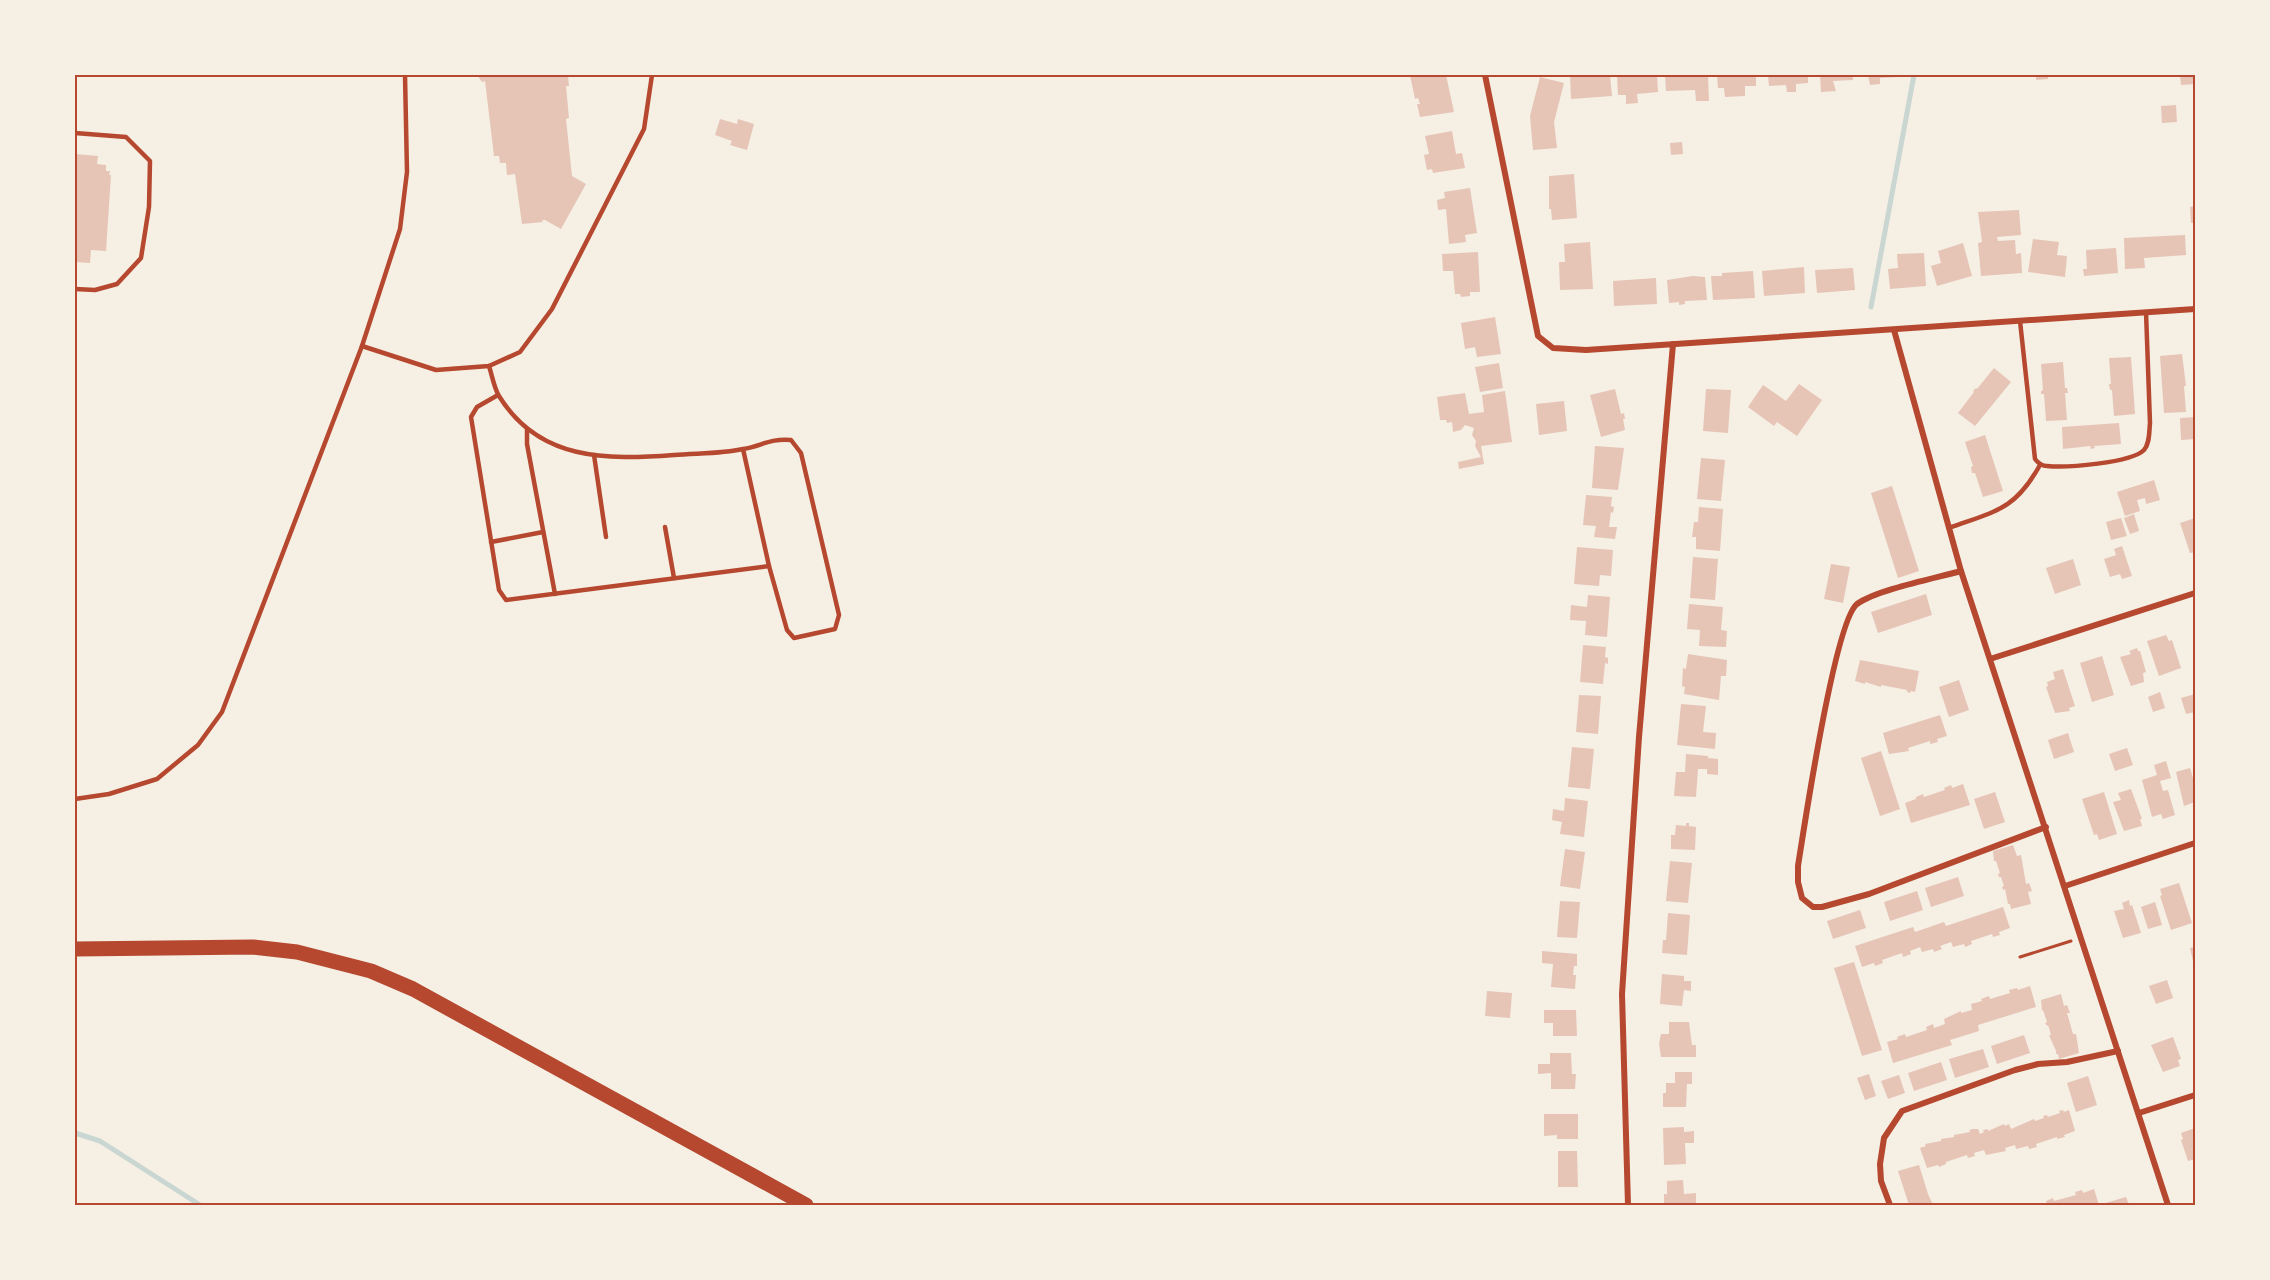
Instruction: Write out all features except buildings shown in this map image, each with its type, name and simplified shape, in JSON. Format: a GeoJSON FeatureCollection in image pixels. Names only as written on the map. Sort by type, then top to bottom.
{"type":"FeatureCollection","features":[{"type":"Feature","properties":{"kind":"main road"},"geometry":{"type":"LineString","coordinates":[[75,949],[253,947],[297,952],[371,971],[413,989],[806,1205]]}},
{"type":"Feature","properties":{"kind":"street"},"geometry":{"type":"LineString","coordinates":[[1485,75],[1538,336],[1553,348],[1586,350],[2195,309]]}},
{"type":"Feature","properties":{"kind":"street"},"geometry":{"type":"LineString","coordinates":[[1894,330],[1961,571],[2168,1205]]}},
{"type":"Feature","properties":{"kind":"street"},"geometry":{"type":"LineString","coordinates":[[1628,1205],[1622,994],[1640,725],[1673,344]]}},
{"type":"Feature","properties":{"kind":"street"},"geometry":{"type":"LineString","coordinates":[[1961,571],[1885,592],[1859,603],[1847,620],[1834,671],[1800,855],[1798,882],[1802,898],[1813,907],[1822,907],[1869,894],[2046,827]]}},
{"type":"Feature","properties":{"kind":"street"},"geometry":{"type":"LineString","coordinates":[[1990,658],[2195,593]]}},
{"type":"Feature","properties":{"kind":"street"},"geometry":{"type":"LineString","coordinates":[[2065,886],[2195,843]]}},
{"type":"Feature","properties":{"kind":"street"},"geometry":{"type":"LineString","coordinates":[[1890,1205],[1881,1181],[1880,1164],[1884,1138],[1902,1111],[2015,1070],[2038,1064],[2067,1062],[2118,1050]]}},
{"type":"Feature","properties":{"kind":"street"},"geometry":{"type":"LineString","coordinates":[[2139,1113],[2195,1095]]}},
{"type":"Feature","properties":{"kind":"lane"},"geometry":{"type":"LineString","coordinates":[[75,799],[109,794],[157,779],[198,746],[222,712],[362,346],[400,229],[407,172],[405,75]]}},
{"type":"Feature","properties":{"kind":"lane"},"geometry":{"type":"LineString","coordinates":[[362,346],[436,370],[489,366],[520,352],[552,309],[644,129],[652,75]]}},
{"type":"Feature","properties":{"kind":"lane"},"geometry":{"type":"LineString","coordinates":[[75,133],[126,137],[150,161],[149,207],[141,258],[117,284],[95,290],[75,289]]}},
{"type":"Feature","properties":{"kind":"lane"},"geometry":{"type":"LineString","coordinates":[[2020,321],[2035,459],[2040,465],[2046,466],[2114,462],[2138,454],[2145,449],[2149,441],[2146,312]]}},
{"type":"Feature","properties":{"kind":"lane"},"geometry":{"type":"LineString","coordinates":[[489,366],[498,395],[527,429],[552,445],[594,455],[626,458],[743,449],[777,438],[791,440],[801,453],[839,615],[836,629],[794,638],[787,630],[769,566],[743,449]]}},
{"type":"Feature","properties":{"kind":"lane"},"geometry":{"type":"LineString","coordinates":[[498,395],[477,407],[471,417],[499,590],[506,600],[769,566]]}},
{"type":"Feature","properties":{"kind":"lane"},"geometry":{"type":"LineString","coordinates":[[527,429],[526,444],[555,594]]}},
{"type":"Feature","properties":{"kind":"lane"},"geometry":{"type":"LineString","coordinates":[[594,455],[606,537]]}},
{"type":"Feature","properties":{"kind":"lane"},"geometry":{"type":"LineString","coordinates":[[1949,528],[1999,510],[2015,500],[2030,483],[2040,465]]}},
{"type":"Feature","properties":{"kind":"lane"},"geometry":{"type":"LineString","coordinates":[[665,527],[674,578]]}},
{"type":"Feature","properties":{"kind":"lane"},"geometry":{"type":"LineString","coordinates":[[491,542],[543,532]]}},
{"type":"Feature","properties":{"kind":"path"},"geometry":{"type":"LineString","coordinates":[[2020,957],[2082,938]]}},
{"type":"Feature","properties":{"kind":"waterway"},"geometry":{"type":"LineString","coordinates":[[1871,307],[1914,75]]}},
{"type":"Feature","properties":{"kind":"waterway"},"geometry":{"type":"LineString","coordinates":[[75,1133],[100,1141],[200,1205]]}}]}
